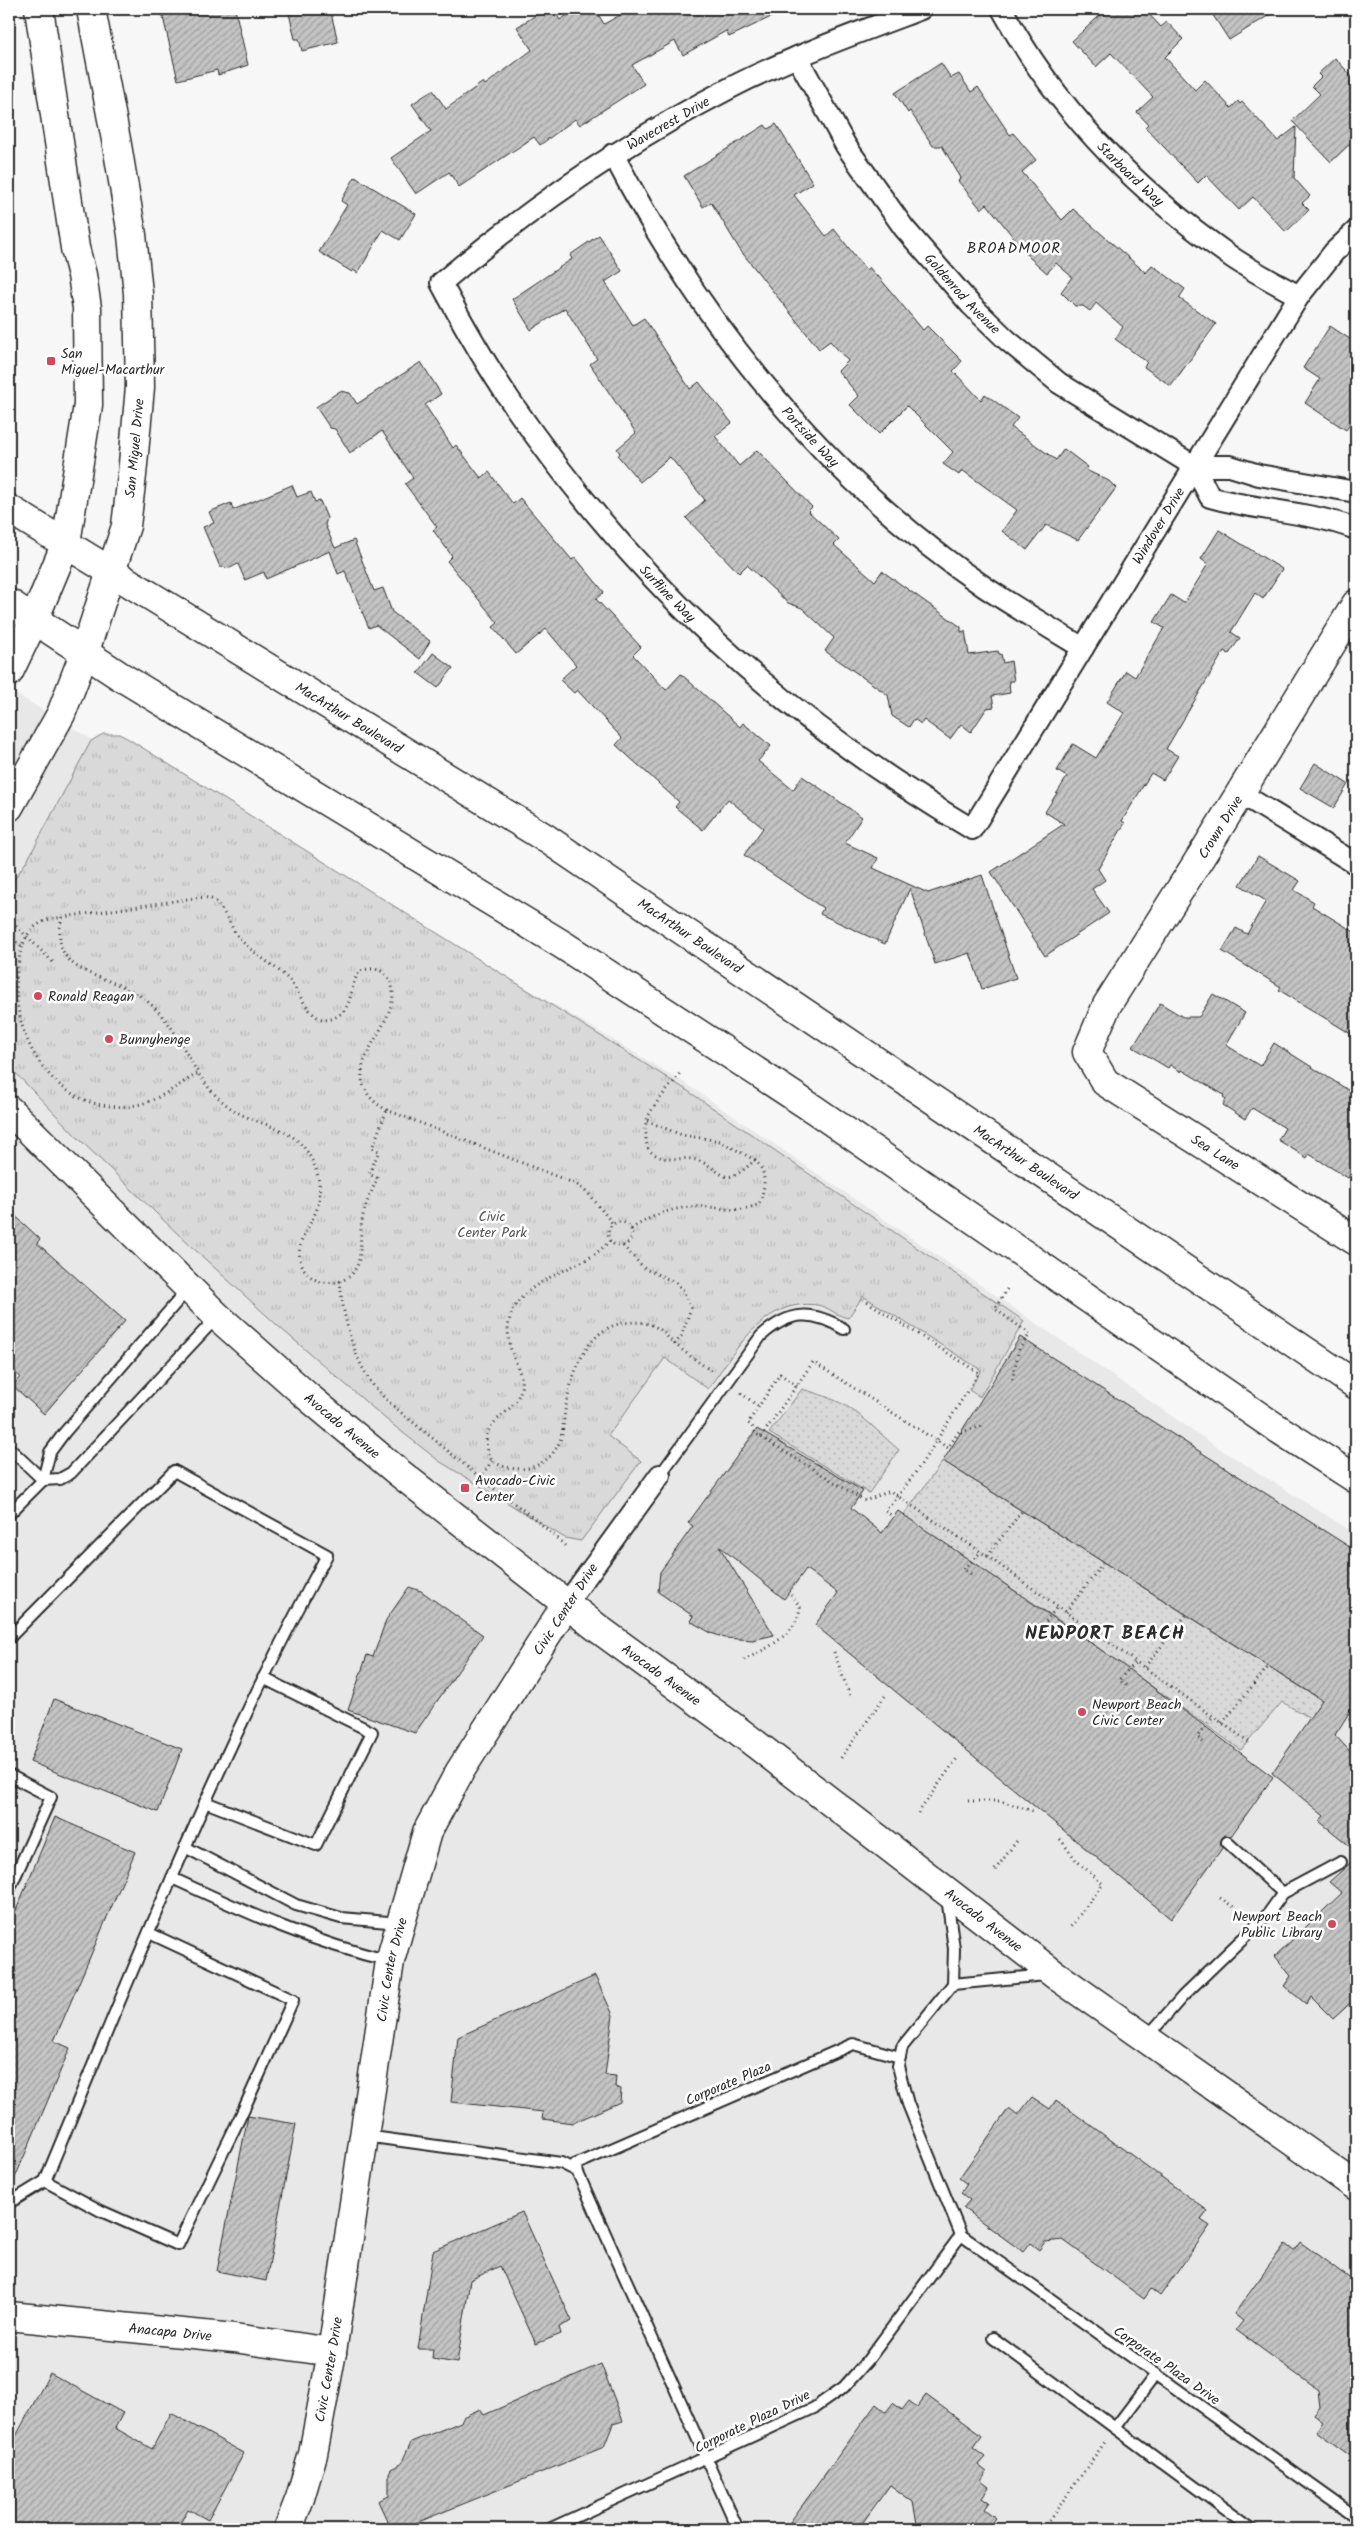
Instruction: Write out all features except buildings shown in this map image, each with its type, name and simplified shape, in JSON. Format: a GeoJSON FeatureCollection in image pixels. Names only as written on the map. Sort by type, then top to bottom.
{"type":"FeatureCollection","features":[{"type":"Feature","properties":{"kind":"main road"},"geometry":{"type":"LineString","coordinates":[[9,672],[34,620],[66,544],[88,404],[87,308],[72,229],[38,9]]}},
{"type":"Feature","properties":{"kind":"main road","name":"San Miguel Drive"},"geometry":{"type":"LineString","coordinates":[[9,807],[61,714],[84,654],[126,526],[132,475],[140,387],[138,293],[132,234],[119,154],[91,9]]}},
{"type":"Feature","properties":{"kind":"main road","name":"MacArthur Boulevard"},"geometry":{"type":"LineString","coordinates":[[9,509],[111,574],[547,839],[1356,1385]]}},
{"type":"Feature","properties":{"kind":"main road"},"geometry":{"type":"LineString","coordinates":[[9,603],[84,654],[571,951],[815,1110],[1266,1421],[1356,1478]]}},
{"type":"Feature","properties":{"kind":"main road","name":"Crown Drive"},"geometry":{"type":"LineString","coordinates":[[1087,1052],[1107,1005],[1356,604]]}},
{"type":"Feature","properties":{"kind":"main road","name":"Sea Lane"},"geometry":{"type":"LineString","coordinates":[[1087,1052],[1105,1082],[1356,1240]]}},
{"type":"Feature","properties":{"kind":"main road","name":"Avocado Avenue"},"geometry":{"type":"LineString","coordinates":[[9,1110],[218,1316],[307,1396],[383,1459],[567,1603],[1054,1974],[1356,2186]]}},
{"type":"Feature","properties":{"kind":"main road","name":"Civic Center Drive"},"geometry":{"type":"LineString","coordinates":[[288,2529],[300,2498],[313,2454],[332,2352],[362,2136],[390,1961],[427,1832],[460,1771],[567,1603]]}},
{"type":"Feature","properties":{"kind":"main road","name":"Anacapa Drive"},"geometry":{"type":"LineString","coordinates":[[9,2316],[234,2338],[332,2352]]}},
{"type":"Feature","properties":{"kind":"street","name":"Wavecrest Drive"},"geometry":{"type":"LineString","coordinates":[[441,283],[539,205],[613,154],[734,86],[797,57],[921,9]]}},
{"type":"Feature","properties":{"kind":"street","name":"Starboard Way"},"geometry":{"type":"LineString","coordinates":[[1002,9],[1025,48],[1070,109],[1119,164],[1174,214],[1234,259],[1299,296]]}},
{"type":"Feature","properties":{"kind":"street","name":"Goldenrod Avenue"},"geometry":{"type":"LineString","coordinates":[[797,57],[820,102],[874,188],[904,228],[971,304],[1007,340],[1059,383],[1194,466]]}},
{"type":"Feature","properties":{"kind":"street","name":"Portside Way"},"geometry":{"type":"LineString","coordinates":[[613,154],[644,214],[700,303],[765,387],[810,437],[851,478],[938,553],[985,587],[1083,648]]}},
{"type":"Feature","properties":{"kind":"street","name":"Windover Drive"},"geometry":{"type":"LineString","coordinates":[[972,829],[1299,296],[1334,252],[1356,231]]}},
{"type":"Feature","properties":{"kind":"street","name":"Surfline Way"},"geometry":{"type":"LineString","coordinates":[[441,283],[479,352],[553,461],[602,523],[692,619],[743,667],[797,712],[911,793],[972,829]]}},
{"type":"Feature","properties":{"kind":"street"},"geometry":{"type":"LineString","coordinates":[[1356,492],[1259,475],[1230,466],[1194,466],[1210,497],[1239,506],[1303,516],[1356,529]]}},
{"type":"Feature","properties":{"kind":"street"},"geometry":{"type":"LineString","coordinates":[[1240,793],[1356,864]]}},
{"type":"Feature","properties":{"kind":"street","name":"Civic Center Drive"},"geometry":{"type":"LineString","coordinates":[[567,1603],[660,1475]]}},
{"type":"Feature","properties":{"kind":"lane"},"geometry":{"type":"LineString","coordinates":[[9,1514],[43,1480],[50,1452],[64,1433],[189,1288]]}},
{"type":"Feature","properties":{"kind":"lane"},"geometry":{"type":"LineString","coordinates":[[9,1448],[43,1480],[60,1479],[71,1473],[218,1316]]}},
{"type":"Feature","properties":{"kind":"lane"},"geometry":{"type":"LineString","coordinates":[[660,1475],[762,1336],[778,1321],[796,1316],[818,1317],[844,1329]]}},
{"type":"Feature","properties":{"kind":"lane"},"geometry":{"type":"LineString","coordinates":[[9,1638],[174,1471],[327,1555],[263,1678],[205,1802],[44,2181],[9,2203]]}},
{"type":"Feature","properties":{"kind":"lane"},"geometry":{"type":"LineString","coordinates":[[205,1802],[316,1845],[372,1732],[263,1678]]}},
{"type":"Feature","properties":{"kind":"lane"},"geometry":{"type":"LineString","coordinates":[[9,1775],[51,1797],[9,1890]]}},
{"type":"Feature","properties":{"kind":"lane"},"geometry":{"type":"LineString","coordinates":[[1227,1842],[1283,1893]]}},
{"type":"Feature","properties":{"kind":"lane"},"geometry":{"type":"LineString","coordinates":[[185,1848],[296,1905],[341,1918],[401,1923]]}},
{"type":"Feature","properties":{"kind":"lane"},"geometry":{"type":"LineString","coordinates":[[1146,2038],[1183,1996],[1268,1914],[1283,1893],[1341,1862]]}},
{"type":"Feature","properties":{"kind":"lane"},"geometry":{"type":"LineString","coordinates":[[172,1878],[267,1922],[341,1949],[390,1961]]}},
{"type":"Feature","properties":{"kind":"lane"},"geometry":{"type":"LineString","coordinates":[[946,1891],[954,1949],[953,1984],[902,2047],[898,2066],[908,2104],[961,2235]]}},
{"type":"Feature","properties":{"kind":"lane"},"geometry":{"type":"LineString","coordinates":[[44,2181],[101,2211],[178,2245],[242,2113],[293,2000],[149,1933]]}},
{"type":"Feature","properties":{"kind":"lane"},"geometry":{"type":"LineString","coordinates":[[953,1984],[1054,1974]]}},
{"type":"Feature","properties":{"kind":"lane","name":"Corporate Plaza"},"geometry":{"type":"LineString","coordinates":[[570,2167],[853,2044],[900,2057]]}},
{"type":"Feature","properties":{"kind":"lane"},"geometry":{"type":"LineString","coordinates":[[362,2136],[561,2163],[578,2171],[708,2458],[738,2529]]}},
{"type":"Feature","properties":{"kind":"lane","name":"Corporate Plaza Drive"},"geometry":{"type":"LineString","coordinates":[[549,2529],[814,2408],[844,2387],[868,2360],[961,2235],[1356,2517]]}},
{"type":"Feature","properties":{"kind":"lane"},"geometry":{"type":"LineString","coordinates":[[993,2338],[1252,2529]]}},
{"type":"Feature","properties":{"kind":"lane"},"geometry":{"type":"LineString","coordinates":[[1115,2428],[1156,2374]]}},
{"type":"Feature","properties":{"kind":"path"},"geometry":{"type":"LineString","coordinates":[[196,1074],[150,1100],[135,1105],[113,1106],[78,1097],[53,1080],[32,1051],[23,1032],[15,997],[22,946],[31,928],[39,923],[62,917],[195,898],[214,900],[240,938],[253,952],[282,972],[291,982],[307,1009],[319,1017],[333,1018],[345,1009],[350,1000],[352,985],[360,971],[376,969],[384,973],[393,989],[381,1031],[365,1058],[362,1080],[370,1097],[387,1110],[535,1166],[576,1184],[590,1195],[613,1224]]}},
{"type":"Feature","properties":{"kind":"path"},"geometry":{"type":"LineString","coordinates":[[62,917],[58,937],[65,956],[79,968],[140,996],[163,1016],[180,1040],[196,1074],[229,1106],[243,1115],[288,1133],[300,1142],[309,1153],[318,1175],[319,1200],[312,1220],[301,1239],[299,1249],[300,1261],[305,1271],[313,1279],[322,1282],[340,1281],[352,1274],[360,1261],[362,1220],[377,1178],[369,1174],[379,1151],[372,1148],[387,1110]]}},
{"type":"Feature","properties":{"kind":"path"},"geometry":{"type":"LineString","coordinates":[[9,919],[15,927],[55,964]]}},
{"type":"Feature","properties":{"kind":"path"},"geometry":{"type":"LineString","coordinates":[[15,927],[9,934],[22,946]]}},
{"type":"Feature","properties":{"kind":"path"},"geometry":{"type":"LineString","coordinates":[[9,998],[15,997]]}},
{"type":"Feature","properties":{"kind":"path"},"geometry":{"type":"LineString","coordinates":[[680,1074],[657,1102],[647,1121],[645,1143],[648,1149],[659,1157],[669,1160],[692,1159],[728,1177],[739,1175],[755,1160]]}},
{"type":"Feature","properties":{"kind":"path"},"geometry":{"type":"LineString","coordinates":[[630,1229],[655,1214],[669,1211],[707,1207],[734,1211],[759,1204],[765,1188],[763,1168],[755,1160],[720,1141],[682,1135],[647,1121]]}},
{"type":"Feature","properties":{"kind":"path"},"geometry":{"type":"LineString","coordinates":[[623,1246],[631,1239],[630,1229],[624,1223],[613,1224],[608,1231],[610,1241],[616,1245],[623,1246],[645,1269],[676,1282],[683,1290],[691,1308],[681,1337],[674,1345]]}},
{"type":"Feature","properties":{"kind":"path"},"geometry":{"type":"LineString","coordinates":[[610,1241],[591,1256],[539,1282],[524,1295],[515,1308],[509,1335],[510,1346],[520,1368],[521,1389],[514,1404],[493,1422],[488,1432],[487,1444],[492,1461],[500,1466],[524,1470],[535,1467],[551,1454],[559,1443],[575,1371],[590,1343],[605,1330],[618,1324],[642,1323],[656,1327],[674,1345],[715,1374]]}},
{"type":"Feature","properties":{"kind":"path"},"geometry":{"type":"LineString","coordinates":[[340,1281],[347,1327],[361,1366],[374,1386],[390,1403],[480,1478],[555,1535],[566,1547]]}},
{"type":"Feature","properties":{"kind":"path"},"geometry":{"type":"LineString","coordinates":[[1007,1289],[994,1310],[1030,1334],[1019,1349],[1012,1382]]}},
{"type":"Feature","properties":{"kind":"path"},"geometry":{"type":"LineString","coordinates":[[863,1299],[979,1373],[937,1441],[885,1511],[894,1517]]}},
{"type":"Feature","properties":{"kind":"path"},"geometry":{"type":"LineString","coordinates":[[761,1437],[813,1362],[948,1448],[960,1430],[962,1432],[985,1425]]}},
{"type":"Feature","properties":{"kind":"path"},"geometry":{"type":"LineString","coordinates":[[797,1386],[780,1374],[748,1423],[756,1434],[865,1501],[890,1491],[987,1556],[1249,1742]]}},
{"type":"Feature","properties":{"kind":"path"},"geometry":{"type":"LineString","coordinates":[[741,1393],[759,1407]]}},
{"type":"Feature","properties":{"kind":"path"},"geometry":{"type":"LineString","coordinates":[[480,1478],[492,1461]]}},
{"type":"Feature","properties":{"kind":"path"},"geometry":{"type":"LineString","coordinates":[[987,1556],[1022,1511]]}},
{"type":"Feature","properties":{"kind":"path"},"geometry":{"type":"LineString","coordinates":[[971,1574],[964,1569],[981,1552]]}},
{"type":"Feature","properties":{"kind":"path"},"geometry":{"type":"LineString","coordinates":[[1066,1612],[1104,1562]]}},
{"type":"Feature","properties":{"kind":"path"},"geometry":{"type":"LineString","coordinates":[[744,1660],[757,1654],[791,1629],[799,1617],[800,1607],[791,1595]]}},
{"type":"Feature","properties":{"kind":"path"},"geometry":{"type":"LineString","coordinates":[[1048,1630],[1037,1632],[1058,1606]]}},
{"type":"Feature","properties":{"kind":"path"},"geometry":{"type":"LineString","coordinates":[[1145,1667],[1186,1614]]}},
{"type":"Feature","properties":{"kind":"path"},"geometry":{"type":"LineString","coordinates":[[834,1652],[851,1699]]}},
{"type":"Feature","properties":{"kind":"path"},"geometry":{"type":"LineString","coordinates":[[1126,1685],[1119,1680],[1136,1661]]}},
{"type":"Feature","properties":{"kind":"path"},"geometry":{"type":"LineString","coordinates":[[1222,1723],[1269,1666]]}},
{"type":"Feature","properties":{"kind":"path"},"geometry":{"type":"LineString","coordinates":[[842,1758],[885,1696]]}},
{"type":"Feature","properties":{"kind":"path"},"geometry":{"type":"LineString","coordinates":[[1203,1742],[1197,1737],[1214,1716]]}},
{"type":"Feature","properties":{"kind":"path"},"geometry":{"type":"LineString","coordinates":[[1349,1719],[1356,1724]]}},
{"type":"Feature","properties":{"kind":"path"},"geometry":{"type":"LineString","coordinates":[[918,1813],[958,1757]]}},
{"type":"Feature","properties":{"kind":"path"},"geometry":{"type":"LineString","coordinates":[[968,1801],[1000,1801],[1033,1812]]}},
{"type":"Feature","properties":{"kind":"path"},"geometry":{"type":"LineString","coordinates":[[995,1870],[1019,1838]]}},
{"type":"Feature","properties":{"kind":"path"},"geometry":{"type":"LineString","coordinates":[[1060,1838],[1076,1860],[1103,1884],[1069,1929]]}},
{"type":"Feature","properties":{"kind":"path"},"geometry":{"type":"LineString","coordinates":[[1220,1898],[1244,1914]]}},
{"type":"Feature","properties":{"kind":"path"},"geometry":{"type":"LineString","coordinates":[[1043,2529],[1115,2428]]}},
{"type":"Feature","properties":{"kind":"shaded area"},"geometry":{"type":"Polygon","coordinates":[[[9,690],[101,745],[117,743],[685,1083],[1214,1445],[1356,1534],[1356,2529],[9,2529],[9,690]]]}},
{"type":"Feature","properties":{"kind":"green space","name":"Civic Center Park"},"geometry":{"type":"Polygon","coordinates":[[[103,734],[119,734],[127,738],[685,1089],[1024,1321],[980,1397],[969,1390],[981,1370],[863,1296],[848,1318],[821,1306],[798,1305],[781,1310],[766,1319],[752,1330],[740,1344],[708,1389],[665,1358],[608,1436],[641,1461],[581,1541],[565,1538],[439,1461],[388,1421],[278,1326],[181,1237],[79,1139],[9,1066],[9,887],[28,859],[91,741],[103,734]]]}},
{"type":"Feature","properties":{"kind":"green space"},"geometry":{"type":"Polygon","coordinates":[[[802,1389],[820,1394],[856,1412],[899,1450],[869,1493],[769,1433],[802,1389]]]}},
{"type":"Feature","properties":{"kind":"green space"},"geometry":{"type":"Polygon","coordinates":[[[943,1461],[1345,1715],[1333,1731],[1282,1702],[1241,1750],[1066,1625],[903,1516],[943,1461]]]}},
{"type":"Feature","properties":{"kind":"place","name":"San Miguel-Macarthur"},"geometry":{"type":"Point","coordinates":[51,361]}},
{"type":"Feature","properties":{"kind":"place","name":"Ronald Reagan"},"geometry":{"type":"Point","coordinates":[38,996]}},
{"type":"Feature","properties":{"kind":"place","name":"Bunnyhenge"},"geometry":{"type":"Point","coordinates":[109,1039]}},
{"type":"Feature","properties":{"kind":"place","name":"Avocado-Civic Center"},"geometry":{"type":"Point","coordinates":[465,1488]}},
{"type":"Feature","properties":{"kind":"place","name":"Newport Beach Civic Center"},"geometry":{"type":"Point","coordinates":[1082,1712]}},
{"type":"Feature","properties":{"kind":"place","name":"Newport Beach Public Library"},"geometry":{"type":"Point","coordinates":[1332,1924]}},
{"type":"Feature","properties":{"kind":"district","name":"BROADMOOR"},"geometry":{"type":"Point","coordinates":[1014,248]}},
{"type":"Feature","properties":{"kind":"district","name":"NEWPORT BEACH"},"geometry":{"type":"Point","coordinates":[1105,1632]}}]}
